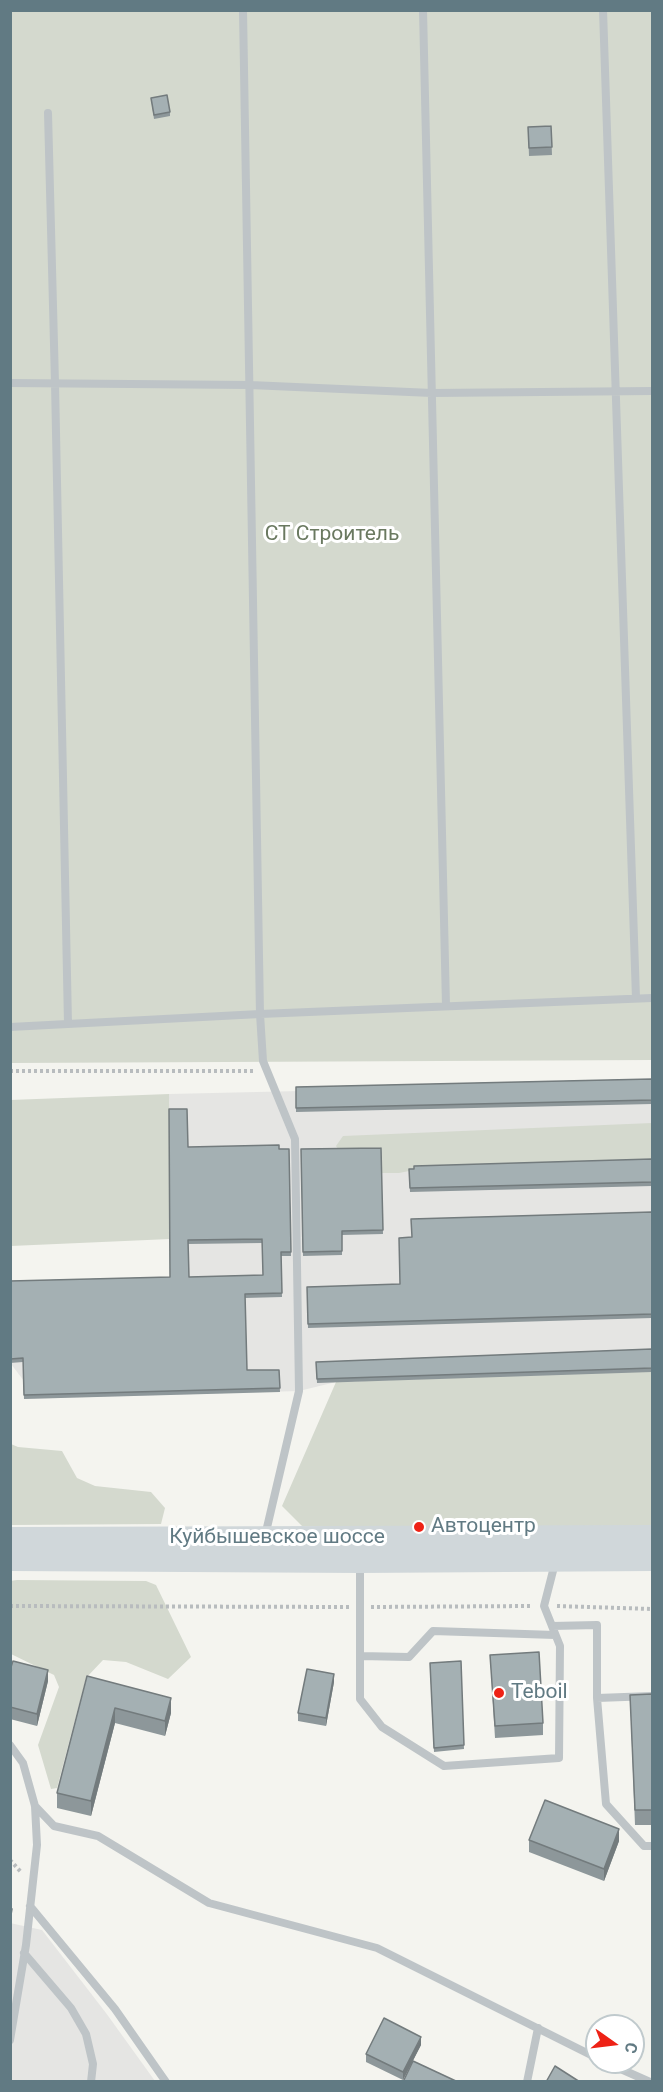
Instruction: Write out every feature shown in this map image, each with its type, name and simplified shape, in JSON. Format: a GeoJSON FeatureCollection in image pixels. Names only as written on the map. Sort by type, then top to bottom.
{"type":"FeatureCollection","features":[{"type":"Feature","properties":{"kind":"main road","name":"Куйбышевское шоссе"},"geometry":{"type":"LineString","coordinates":[[10,1539],[652,1537]]}},
{"type":"Feature","properties":{"kind":"main road","name":"Куйбышевское шоссе"},"geometry":{"type":"LineString","coordinates":[[10,1559],[360,1561],[652,1559]]}},
{"type":"Feature","properties":{"kind":"lane"},"geometry":{"type":"LineString","coordinates":[[243,10],[260,1014],[263,1060],[294,1138],[299,1391],[265,1537]]}},
{"type":"Feature","properties":{"kind":"lane"},"geometry":{"type":"LineString","coordinates":[[423,10],[446,1006]]}},
{"type":"Feature","properties":{"kind":"lane"},"geometry":{"type":"LineString","coordinates":[[603,10],[636,998]]}},
{"type":"Feature","properties":{"kind":"lane"},"geometry":{"type":"LineString","coordinates":[[48,112],[68,1024]]}},
{"type":"Feature","properties":{"kind":"lane"},"geometry":{"type":"LineString","coordinates":[[10,383],[249,386],[432,393],[652,391]]}},
{"type":"Feature","properties":{"kind":"lane"},"geometry":{"type":"LineString","coordinates":[[10,1026],[652,998]]}},
{"type":"Feature","properties":{"kind":"lane"},"geometry":{"type":"LineString","coordinates":[[360,1561],[360,1699],[382,1727],[444,1766],[559,1758],[560,1646],[544,1606],[556,1559]]}},
{"type":"Feature","properties":{"kind":"lane"},"geometry":{"type":"LineString","coordinates":[[552,1626],[597,1625],[597,1698],[606,1804],[644,1846],[652,1846]]}},
{"type":"Feature","properties":{"kind":"lane"},"geometry":{"type":"LineString","coordinates":[[360,1656],[410,1657],[433,1631],[555,1635]]}},
{"type":"Feature","properties":{"kind":"lane"},"geometry":{"type":"LineString","coordinates":[[597,1698],[652,1696]]}},
{"type":"Feature","properties":{"kind":"lane"},"geometry":{"type":"LineString","coordinates":[[10,1745],[23,1763],[35,1806],[37,1845],[24,1953],[10,2040]]}},
{"type":"Feature","properties":{"kind":"lane"},"geometry":{"type":"LineString","coordinates":[[35,1806],[54,1826],[98,1836],[209,1903],[377,1948],[585,2052]]}},
{"type":"Feature","properties":{"kind":"lane"},"geometry":{"type":"LineString","coordinates":[[30,1906],[115,2009],[165,2082]]}},
{"type":"Feature","properties":{"kind":"lane"},"geometry":{"type":"LineString","coordinates":[[24,1953],[71,2008],[86,2034],[93,2064],[91,2082]]}},
{"type":"Feature","properties":{"kind":"lane"},"geometry":{"type":"LineString","coordinates":[[527,2082],[538,2028]]}},
{"type":"Feature","properties":{"kind":"lane"},"geometry":{"type":"LineString","coordinates":[[632,2074],[650,2082]]}},
{"type":"Feature","properties":{"kind":"path"},"geometry":{"type":"LineString","coordinates":[[10,1071],[267,1071]]}},
{"type":"Feature","properties":{"kind":"path"},"geometry":{"type":"LineString","coordinates":[[10,1606],[431,1606]]}},
{"type":"Feature","properties":{"kind":"shaded area"},"geometry":{"type":"Polygon","coordinates":[[[652,1083],[652,1371],[336,1382],[299,1391],[24,1399],[24,1381],[11,1364],[11,1286],[170,1281],[169,1094],[652,1083]]]}},
{"type":"Feature","properties":{"kind":"shaded area"},"geometry":{"type":"Polygon","coordinates":[[[10,1923],[42,1930],[155,2081],[11,2081],[10,1923]]]}},
{"type":"Feature","properties":{"kind":"green space","name":"СТ Строитель"},"geometry":{"type":"Polygon","coordinates":[[[10,11],[652,11],[652,1060],[11,1063],[10,11]]]}},
{"type":"Feature","properties":{"kind":"green space"},"geometry":{"type":"Polygon","coordinates":[[[169,1094],[170,1239],[11,1246],[10,1100],[169,1094]]]}},
{"type":"Feature","properties":{"kind":"green space"},"geometry":{"type":"Polygon","coordinates":[[[652,1123],[652,1164],[414,1170],[381,1173],[340,1152],[336,1146],[343,1136],[652,1123]]]}},
{"type":"Feature","properties":{"kind":"green space"},"geometry":{"type":"Polygon","coordinates":[[[652,1371],[652,1526],[302,1526],[282,1506],[336,1382],[652,1371]]]}},
{"type":"Feature","properties":{"kind":"green space"},"geometry":{"type":"Polygon","coordinates":[[[11,1444],[18,1447],[62,1451],[77,1478],[95,1486],[151,1492],[165,1508],[161,1524],[11,1525],[11,1444]]]}},
{"type":"Feature","properties":{"kind":"green space"},"geometry":{"type":"Polygon","coordinates":[[[10,1581],[146,1581],[156,1585],[191,1657],[168,1679],[126,1662],[103,1660],[86,1678],[57,1788],[51,1789],[38,1745],[59,1687],[54,1675],[11,1654],[10,1581]]]}},
{"type":"Feature","properties":{"kind":"building"},"geometry":{"type":"Polygon","coordinates":[[[167,95],[170,112],[154,115],[151,98],[167,95]]]}},
{"type":"Feature","properties":{"kind":"building"},"geometry":{"type":"Polygon","coordinates":[[[551,126],[552,147],[529,148],[528,127],[551,126]]]}},
{"type":"Feature","properties":{"kind":"building"},"geometry":{"type":"Polygon","coordinates":[[[652,1079],[652,1100],[296,1108],[296,1087],[652,1079]]]}},
{"type":"Feature","properties":{"kind":"building"},"geometry":{"type":"Polygon","coordinates":[[[169,1109],[187,1109],[188,1147],[279,1145],[279,1149],[289,1149],[291,1252],[281,1252],[282,1293],[245,1294],[247,1370],[279,1370],[280,1388],[24,1395],[23,1358],[10,1359],[10,1281],[170,1277],[169,1109]],[[262,1239],[188,1240],[189,1277],[263,1275],[262,1239]]]}},
{"type":"Feature","properties":{"kind":"building"},"geometry":{"type":"Polygon","coordinates":[[[381,1148],[383,1230],[342,1231],[342,1251],[303,1252],[301,1149],[381,1148]]]}},
{"type":"Feature","properties":{"kind":"building"},"geometry":{"type":"Polygon","coordinates":[[[652,1159],[652,1182],[410,1188],[409,1169],[414,1169],[414,1166],[652,1159]]]}},
{"type":"Feature","properties":{"kind":"building"},"geometry":{"type":"Polygon","coordinates":[[[652,1212],[652,1314],[308,1324],[307,1287],[400,1284],[399,1238],[412,1237],[411,1219],[652,1212]]]}},
{"type":"Feature","properties":{"kind":"building"},"geometry":{"type":"Polygon","coordinates":[[[652,1349],[652,1368],[317,1379],[316,1362],[652,1349]]]}},
{"type":"Feature","properties":{"kind":"building"},"geometry":{"type":"Polygon","coordinates":[[[539,1652],[543,1723],[495,1726],[490,1655],[539,1652]]]}},
{"type":"Feature","properties":{"kind":"building"},"geometry":{"type":"Polygon","coordinates":[[[13,1661],[48,1670],[37,1714],[10,1707],[10,1670],[13,1661]]]}},
{"type":"Feature","properties":{"kind":"building"},"geometry":{"type":"Polygon","coordinates":[[[461,1661],[464,1745],[434,1748],[430,1663],[461,1661]]]}},
{"type":"Feature","properties":{"kind":"building"},"geometry":{"type":"Polygon","coordinates":[[[307,1669],[334,1674],[326,1718],[298,1713],[307,1669]]]}},
{"type":"Feature","properties":{"kind":"building"},"geometry":{"type":"Polygon","coordinates":[[[87,1676],[171,1698],[165,1721],[115,1708],[91,1801],[57,1793],[87,1676]]]}},
{"type":"Feature","properties":{"kind":"building"},"geometry":{"type":"Polygon","coordinates":[[[652,1694],[652,1810],[635,1810],[630,1695],[652,1694]]]}},
{"type":"Feature","properties":{"kind":"building"},"geometry":{"type":"Polygon","coordinates":[[[545,1800],[619,1829],[604,1869],[529,1840],[545,1800]]]}},
{"type":"Feature","properties":{"kind":"building"},"geometry":{"type":"Polygon","coordinates":[[[384,2018],[421,2037],[403,2072],[366,2054],[384,2018]]]}},
{"type":"Feature","properties":{"kind":"building"},"geometry":{"type":"Polygon","coordinates":[[[413,2061],[458,2082],[403,2082],[413,2061]]]}},
{"type":"Feature","properties":{"kind":"building"},"geometry":{"type":"Polygon","coordinates":[[[555,2066],[580,2082],[546,2082],[555,2066]]]}},
{"type":"Feature","properties":{"kind":"place","name":"Автоцентр"},"geometry":{"type":"Point","coordinates":[419,1527]}},
{"type":"Feature","properties":{"kind":"place","name":"Teboil"},"geometry":{"type":"Point","coordinates":[499,1693]}}]}
